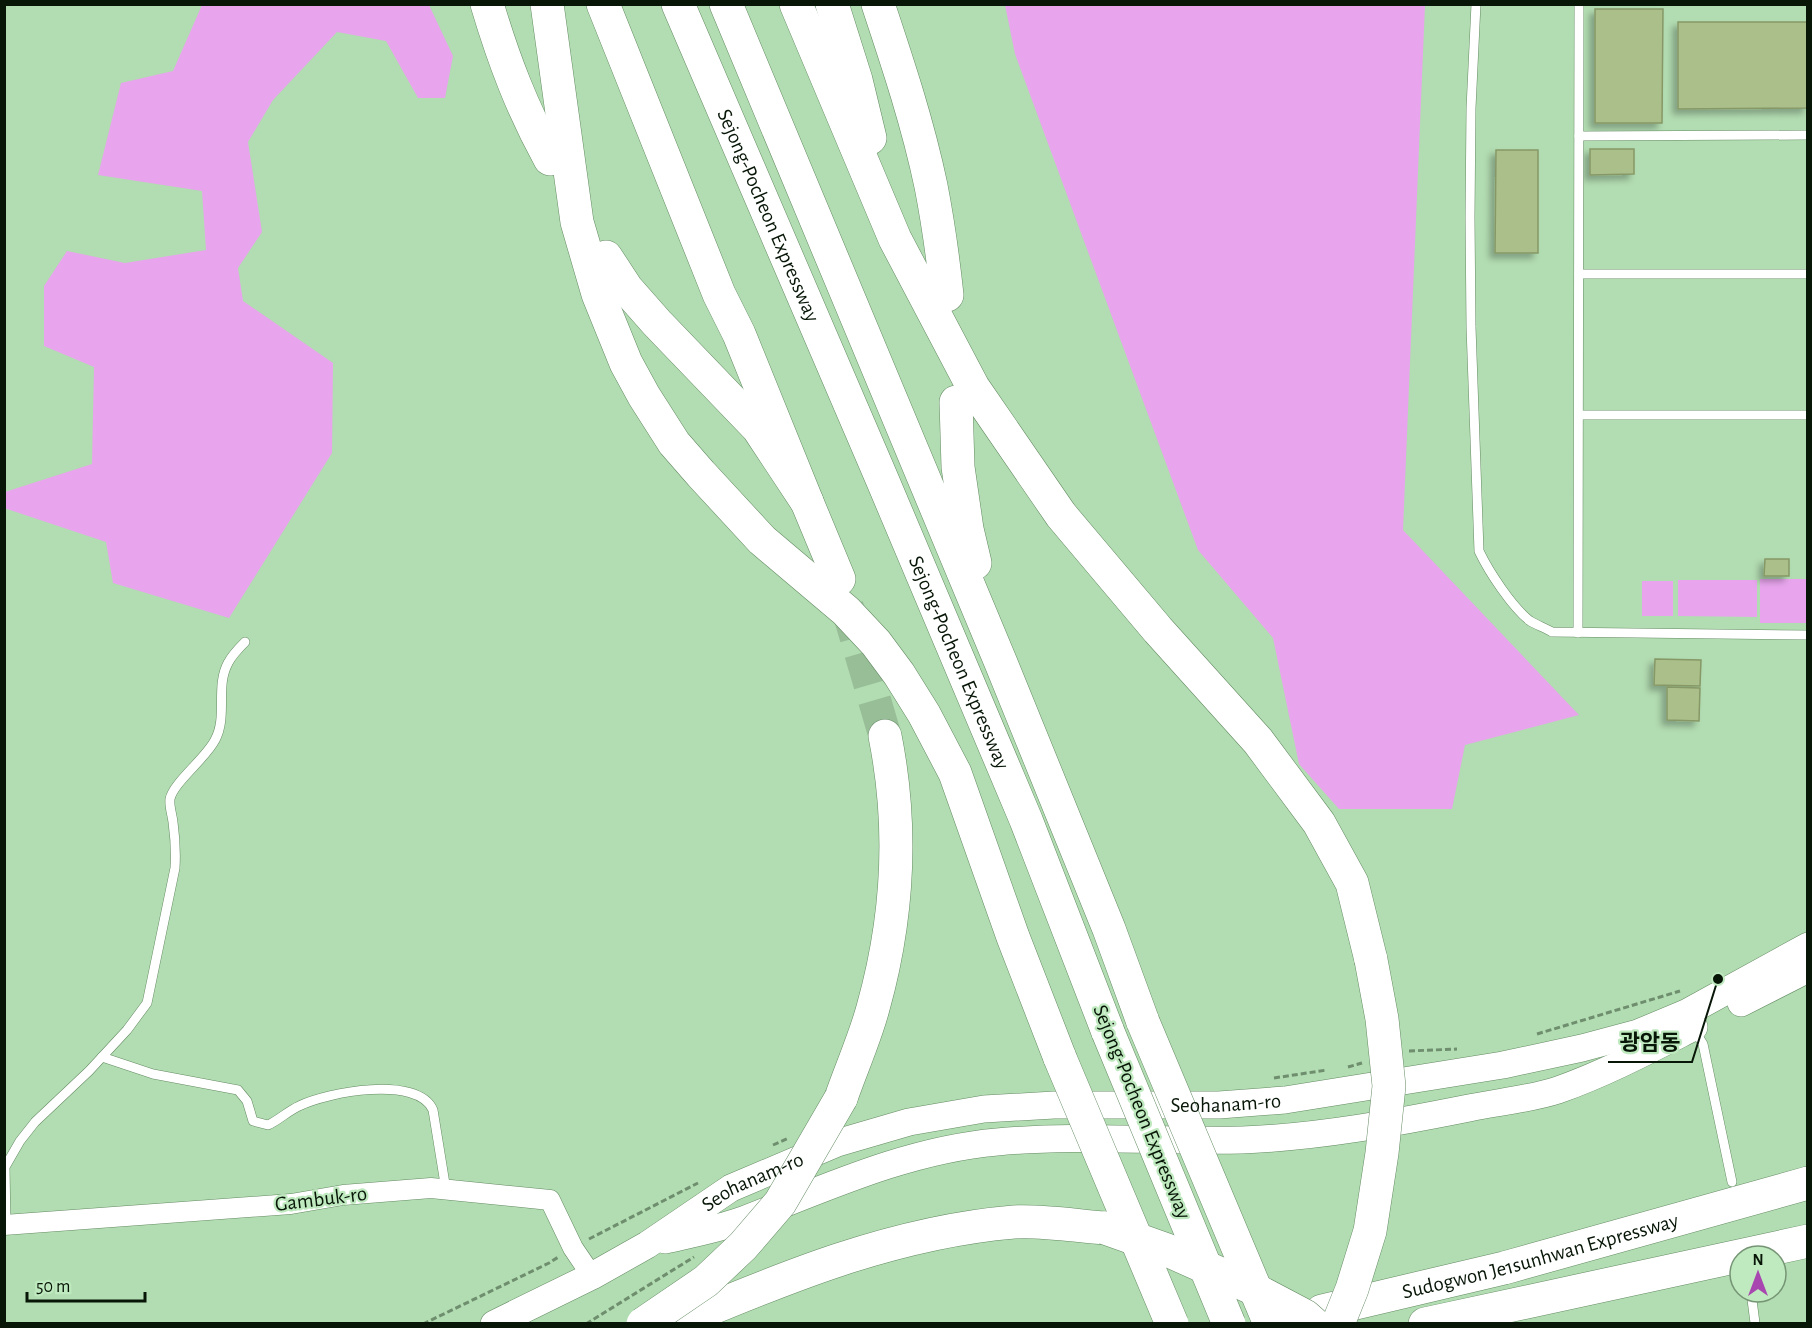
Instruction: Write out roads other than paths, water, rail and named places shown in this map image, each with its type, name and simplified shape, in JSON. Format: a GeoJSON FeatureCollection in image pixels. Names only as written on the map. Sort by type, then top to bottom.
{"type":"FeatureCollection","features":[{"type":"Feature","properties":{"kind":"highway"},"geometry":{"type":"LineString","coordinates":[[487,4],[503,57],[529,120],[550,159]]}},
{"type":"Feature","properties":{"kind":"highway"},"geometry":{"type":"LineString","coordinates":[[547,4],[577,222],[598,294],[626,363],[668,434],[694,466],[762,540],[846,611],[876,643],[924,714],[955,774],[1012,937],[1060,1058],[1172,1323]]}},
{"type":"Feature","properties":{"kind":"highway"},"geometry":{"type":"LineString","coordinates":[[603,4],[719,294],[739,334],[838,579]]}},
{"type":"Feature","properties":{"kind":"highway","name":"Sejong-Pocheon Expressway"},"geometry":{"type":"LineString","coordinates":[[678,4],[1026,820],[1108,1032],[1228,1323]]}},
{"type":"Feature","properties":{"kind":"highway","name":"Sejong-Pocheon Expressway"},"geometry":{"type":"LineString","coordinates":[[726,4],[1000,663],[1108,929],[1143,1022],[1270,1323]]}},
{"type":"Feature","properties":{"kind":"highway"},"geometry":{"type":"LineString","coordinates":[[734,4],[772,113]]}},
{"type":"Feature","properties":{"kind":"highway"},"geometry":{"type":"LineString","coordinates":[[796,4],[895,239],[973,387],[1061,515],[1158,630],[1258,741],[1319,823],[1352,883],[1371,960],[1382,1019],[1389,1086],[1382,1154],[1370,1231],[1352,1289],[1338,1323]]}},
{"type":"Feature","properties":{"kind":"highway"},"geometry":{"type":"LineString","coordinates":[[832,4],[856,80],[895,239]]}},
{"type":"Feature","properties":{"kind":"highway"},"geometry":{"type":"LineString","coordinates":[[878,4],[915,122],[930,183],[939,230],[947,295]]}},
{"type":"Feature","properties":{"kind":"highway"},"geometry":{"type":"LineString","coordinates":[[606,257],[627,289],[657,323],[758,428],[807,502]]}},
{"type":"Feature","properties":{"kind":"highway"},"geometry":{"type":"LineString","coordinates":[[956,402],[958,467],[967,529],[1000,663]]}},
{"type":"Feature","properties":{"kind":"highway"},"geometry":{"type":"LineString","coordinates":[[643,1323],[706,1281],[743,1246],[780,1203],[841,1098],[873,1008],[892,919],[897,844],[893,777],[885,736]]}},
{"type":"Feature","properties":{"kind":"highway","name":"Sudogwon Je1sunhwan Expressway"},"geometry":{"type":"LineString","coordinates":[[1270,1323],[1504,1268],[1808,1183]]}},
{"type":"Feature","properties":{"kind":"highway"},"geometry":{"type":"LineString","coordinates":[[674,1323],[832,1261],[926,1234],[1016,1222],[1105,1228],[1167,1250],[1250,1287],[1314,1323]]}},
{"type":"Feature","properties":{"kind":"highway","name":"Sudogwon Je1sunhwan Expressway"},"geometry":{"type":"LineString","coordinates":[[1425,1323],[1808,1241]]}},
{"type":"Feature","properties":{"kind":"main road","name":"Seohanam-ro"},"geometry":{"type":"LineString","coordinates":[[647,1245],[740,1221],[816,1189],[940,1151],[996,1142],[1064,1138],[1241,1140],[1297,1137],[1370,1128],[1555,1091],[1613,1069],[1808,946]]}},
{"type":"Feature","properties":{"kind":"main road","name":"Seohanam-ro"},"geometry":{"type":"LineString","coordinates":[[494,1323],[592,1276],[647,1245],[731,1188],[837,1143],[909,1122],[996,1108],[1054,1105],[1219,1105],[1285,1100],[1503,1065],[1582,1048],[1690,1020],[1808,969]]}},
{"type":"Feature","properties":{"kind":"street","name":"Gambuk-ro"},"geometry":{"type":"LineString","coordinates":[[5,1225],[291,1204],[354,1194],[431,1188],[550,1200],[573,1248],[592,1276]]}},
{"type":"Feature","properties":{"kind":"lane"},"geometry":{"type":"LineString","coordinates":[[1476,4],[1471,108],[1471,327],[1479,551],[1486,567],[1530,620],[1552,632],[1808,634]]}},
{"type":"Feature","properties":{"kind":"lane"},"geometry":{"type":"LineString","coordinates":[[1578,633],[1579,4]]}},
{"type":"Feature","properties":{"kind":"lane"},"geometry":{"type":"LineString","coordinates":[[1579,136],[1808,135]]}},
{"type":"Feature","properties":{"kind":"lane"},"geometry":{"type":"LineString","coordinates":[[1579,274],[1808,274]]}},
{"type":"Feature","properties":{"kind":"lane"},"geometry":{"type":"LineString","coordinates":[[1579,415],[1808,416]]}},
{"type":"Feature","properties":{"kind":"lane"},"geometry":{"type":"LineString","coordinates":[[5,1225],[5,1167],[11,1155],[35,1122],[102,1057],[147,1003],[175,868],[176,848],[170,799],[179,783],[197,765],[215,741],[223,716],[224,674],[228,663],[245,642]]}},
{"type":"Feature","properties":{"kind":"lane"},"geometry":{"type":"LineString","coordinates":[[1690,1020],[1703,1044],[1732,1182]]}},
{"type":"Feature","properties":{"kind":"lane"},"geometry":{"type":"LineString","coordinates":[[102,1057],[153,1074],[238,1090],[247,1101],[253,1121],[268,1125],[300,1105],[336,1095],[383,1089],[413,1093],[429,1102],[433,1110],[446,1190]]}},
{"type":"Feature","properties":{"kind":"lane"},"geometry":{"type":"LineString","coordinates":[[1753,1304],[1755,1323]]}},
{"type":"Feature","properties":{"kind":"tunnel"},"geometry":{"type":"LineString","coordinates":[[847,606],[885,736]]}},
{"type":"Feature","properties":{"kind":"place","name":"광암동"},"geometry":{"type":"Point","coordinates":[1718,979]}}]}
